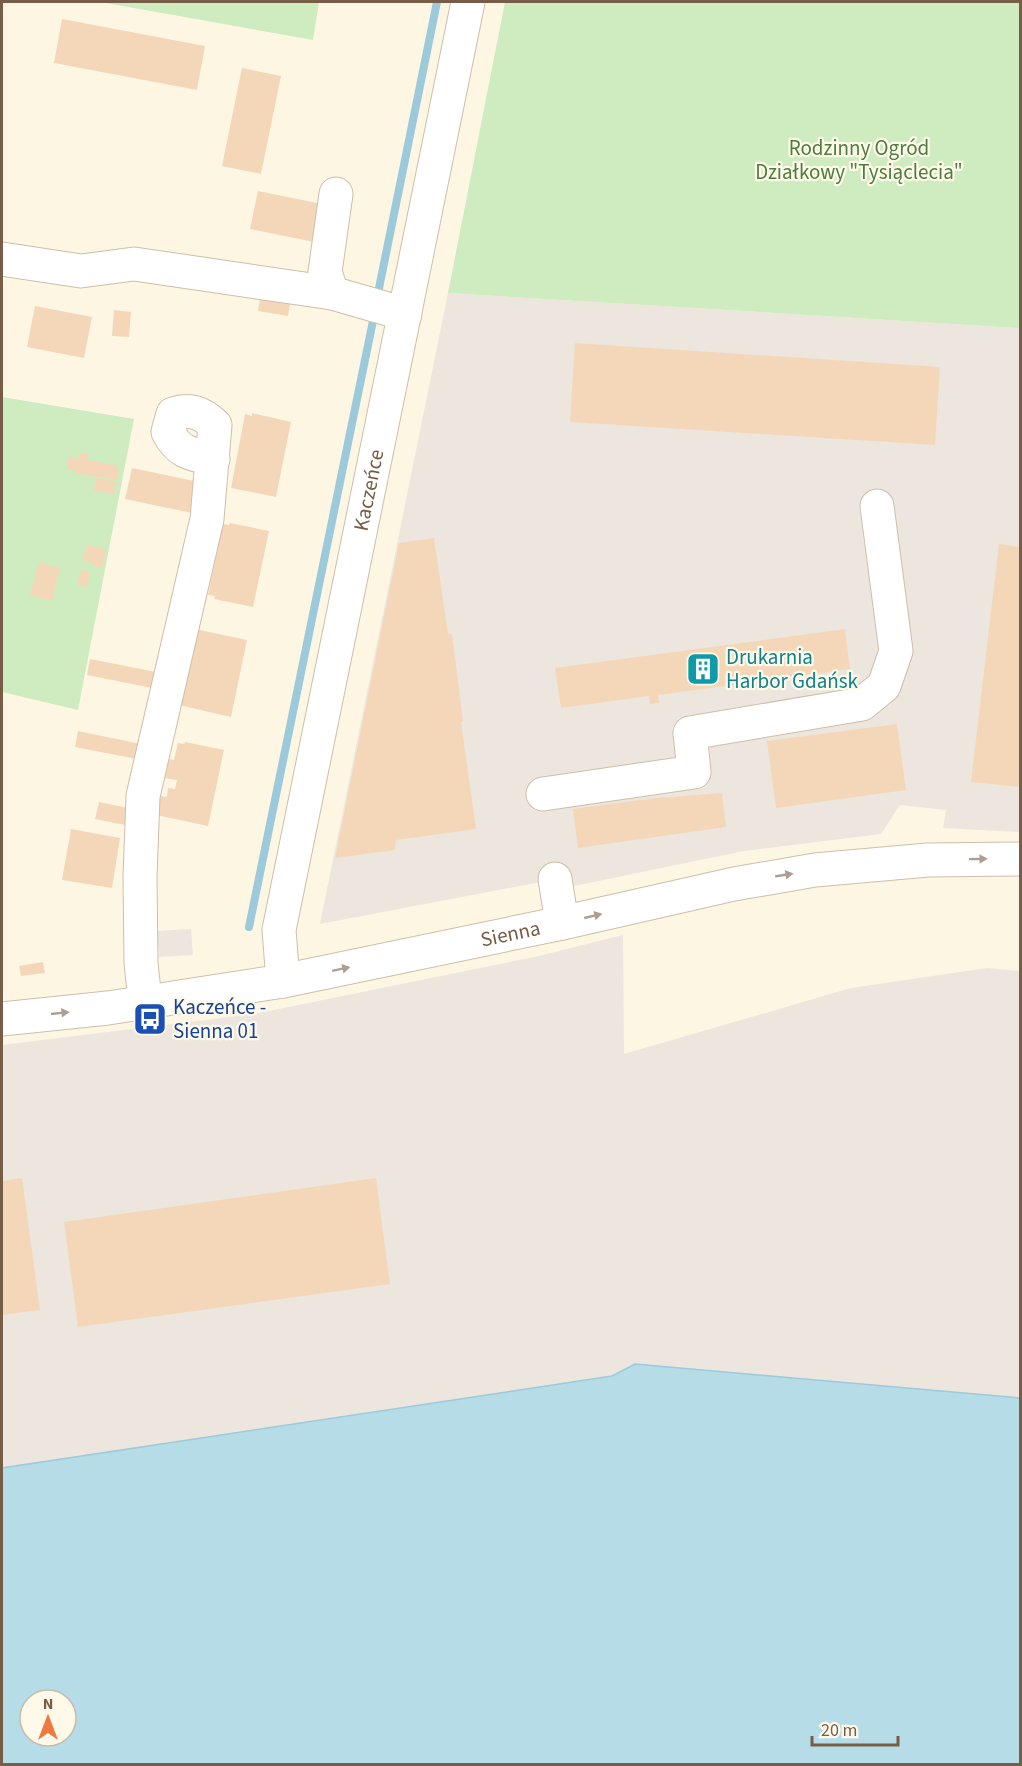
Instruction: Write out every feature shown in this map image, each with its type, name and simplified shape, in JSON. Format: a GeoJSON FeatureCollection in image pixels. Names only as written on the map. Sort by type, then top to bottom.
{"type":"FeatureCollection","features":[{"type":"Feature","properties":{"kind":"street","name":"Kaczeńce"},"geometry":{"type":"LineString","coordinates":[[283,981],[279,930],[397,312],[468,2]]}},
{"type":"Feature","properties":{"kind":"street"},"geometry":{"type":"LineString","coordinates":[[336,194],[325,272],[344,297]]}},
{"type":"Feature","properties":{"kind":"street"},"geometry":{"type":"LineString","coordinates":[[2,259],[81,271],[134,264],[344,297],[397,312]]}},
{"type":"Feature","properties":{"kind":"street"},"geometry":{"type":"LineString","coordinates":[[145,1001],[140,953],[143,796],[207,519],[213,459]]}},
{"type":"Feature","properties":{"kind":"street"},"geometry":{"type":"LineString","coordinates":[[543,794],[694,772],[690,733],[862,704],[884,686],[896,651],[877,506]]}},
{"type":"Feature","properties":{"kind":"street","name":"Sienna"},"geometry":{"type":"LineString","coordinates":[[2,1019],[108,1008],[283,981],[562,923],[734,884],[815,870],[928,860],[1020,859]]}},
{"type":"Feature","properties":{"kind":"street"},"geometry":{"type":"LineString","coordinates":[[555,879],[562,923]]}},
{"type":"Feature","properties":{"kind":"shaded area"},"geometry":{"type":"Polygon","coordinates":[[[448,293],[1020,328],[1020,832],[943,828],[946,810],[900,805],[881,834],[744,851],[574,886],[572,876],[320,924],[448,293]]]}},
{"type":"Feature","properties":{"kind":"shaded area"},"geometry":{"type":"Polygon","coordinates":[[[191,929],[193,955],[159,957],[157,931],[191,929]]]}},
{"type":"Feature","properties":{"kind":"shaded area"},"geometry":{"type":"Polygon","coordinates":[[[623,935],[624,1054],[851,988],[987,968],[1020,971],[1020,1398],[635,1364],[612,1376],[2,1468],[2,1045],[254,1014],[539,956],[623,935]]]}},
{"type":"Feature","properties":{"kind":"green space"},"geometry":{"type":"Polygon","coordinates":[[[100,2],[319,2],[313,40],[100,2]]]}},
{"type":"Feature","properties":{"kind":"green space","name":"Rodzinny Ogród Działkowy \"Tysiąclecia\""},"geometry":{"type":"Polygon","coordinates":[[[505,2],[1020,2],[1020,328],[448,293],[505,2]]]}},
{"type":"Feature","properties":{"kind":"green space"},"geometry":{"type":"Polygon","coordinates":[[[2,397],[134,419],[78,710],[2,692],[2,397]]]}},
{"type":"Feature","properties":{"kind":"water"},"geometry":{"type":"Polygon","coordinates":[[[635,1364],[1020,1398],[1020,1764],[2,1764],[2,1468],[612,1376],[635,1364]]]}},
{"type":"Feature","properties":{"kind":"building"},"geometry":{"type":"Polygon","coordinates":[[[62,19],[205,46],[197,90],[54,63],[62,19]]]}},
{"type":"Feature","properties":{"kind":"building"},"geometry":{"type":"Polygon","coordinates":[[[242,68],[281,76],[261,174],[222,166],[242,68]]]}},
{"type":"Feature","properties":{"kind":"building"},"geometry":{"type":"Polygon","coordinates":[[[258,191],[327,205],[319,243],[250,229],[258,191]]]}},
{"type":"Feature","properties":{"kind":"building"},"geometry":{"type":"Polygon","coordinates":[[[261,293],[291,298],[288,316],[258,311],[261,293]]]}},
{"type":"Feature","properties":{"kind":"building"},"geometry":{"type":"Polygon","coordinates":[[[35,306],[92,317],[84,358],[27,347],[35,306]]]}},
{"type":"Feature","properties":{"kind":"building"},"geometry":{"type":"Polygon","coordinates":[[[114,310],[131,312],[129,337],[112,336],[114,310]]]}},
{"type":"Feature","properties":{"kind":"building"},"geometry":{"type":"Polygon","coordinates":[[[575,343],[940,367],[935,445],[570,422],[575,343]]]}},
{"type":"Feature","properties":{"kind":"building"},"geometry":{"type":"Polygon","coordinates":[[[252,413],[291,422],[276,497],[231,488],[245,414],[252,416],[252,413]]]}},
{"type":"Feature","properties":{"kind":"building"},"geometry":{"type":"Polygon","coordinates":[[[80,452],[88,454],[87,460],[115,465],[119,469],[117,480],[75,473],[67,469],[69,456],[78,459],[80,452]]]}},
{"type":"Feature","properties":{"kind":"building"},"geometry":{"type":"Polygon","coordinates":[[[132,468],[199,482],[192,513],[125,499],[132,468]]]}},
{"type":"Feature","properties":{"kind":"building"},"geometry":{"type":"Polygon","coordinates":[[[96,478],[117,482],[114,494],[93,490],[96,478]]]}},
{"type":"Feature","properties":{"kind":"building"},"geometry":{"type":"Polygon","coordinates":[[[230,523],[269,531],[253,607],[214,599],[215,596],[208,595],[223,524],[229,525],[230,523]]]}},
{"type":"Feature","properties":{"kind":"building"},"geometry":{"type":"Polygon","coordinates":[[[434,538],[448,634],[452,634],[463,721],[461,722],[476,829],[396,840],[395,850],[335,858],[399,543],[434,538]]]}},
{"type":"Feature","properties":{"kind":"building"},"geometry":{"type":"Polygon","coordinates":[[[999,544],[1020,547],[1020,787],[971,782],[999,544]]]}},
{"type":"Feature","properties":{"kind":"building"},"geometry":{"type":"Polygon","coordinates":[[[87,545],[106,549],[102,568],[83,560],[87,545]]]}},
{"type":"Feature","properties":{"kind":"building"},"geometry":{"type":"Polygon","coordinates":[[[39,562],[60,568],[52,601],[30,595],[39,562]]]}},
{"type":"Feature","properties":{"kind":"building"},"geometry":{"type":"Polygon","coordinates":[[[81,570],[90,572],[87,587],[77,584],[81,570]]]}},
{"type":"Feature","properties":{"kind":"building"},"geometry":{"type":"Polygon","coordinates":[[[195,629],[247,640],[231,717],[179,705],[195,629]]]}},
{"type":"Feature","properties":{"kind":"building","name":"Drukarnia Harbor Gdańsk"},"geometry":{"type":"Polygon","coordinates":[[[845,629],[850,669],[658,695],[659,703],[650,704],[649,696],[561,708],[555,668],[845,629]]]}},
{"type":"Feature","properties":{"kind":"building"},"geometry":{"type":"Polygon","coordinates":[[[90,659],[161,673],[157,689],[87,675],[90,659]]]}},
{"type":"Feature","properties":{"kind":"building"},"geometry":{"type":"Polygon","coordinates":[[[897,724],[906,790],[776,808],[767,741],[897,724]]]}},
{"type":"Feature","properties":{"kind":"building"},"geometry":{"type":"Polygon","coordinates":[[[78,731],[146,745],[142,760],[75,747],[78,731]]]}},
{"type":"Feature","properties":{"kind":"building"},"geometry":{"type":"Polygon","coordinates":[[[185,742],[224,750],[208,826],[156,815],[160,796],[167,797],[168,788],[175,789],[177,780],[164,778],[168,759],[174,760],[178,743],[184,744],[185,742]]]}},
{"type":"Feature","properties":{"kind":"building"},"geometry":{"type":"Polygon","coordinates":[[[722,793],[726,827],[578,848],[573,809],[656,798],[722,793]]]}},
{"type":"Feature","properties":{"kind":"building"},"geometry":{"type":"Polygon","coordinates":[[[99,802],[128,808],[125,825],[95,819],[99,802]]]}},
{"type":"Feature","properties":{"kind":"building"},"geometry":{"type":"Polygon","coordinates":[[[71,829],[120,838],[112,888],[62,880],[71,829]]]}},
{"type":"Feature","properties":{"kind":"building"},"geometry":{"type":"Polygon","coordinates":[[[43,962],[45,973],[21,976],[19,966],[43,962]]]}},
{"type":"Feature","properties":{"kind":"building"},"geometry":{"type":"Polygon","coordinates":[[[22,1178],[40,1310],[2,1315],[2,1181],[22,1178]]]}},
{"type":"Feature","properties":{"kind":"building"},"geometry":{"type":"Polygon","coordinates":[[[376,1178],[390,1284],[78,1327],[64,1222],[376,1178]]]}},
{"type":"Feature","properties":{"kind":"waterway"},"geometry":{"type":"LineString","coordinates":[[377,298],[437,2]]}},
{"type":"Feature","properties":{"kind":"waterway"},"geometry":{"type":"LineString","coordinates":[[249,927],[375,311]]}},
{"type":"Feature","properties":{"kind":"place","name":"Drukarnia Harbor Gdańsk"},"geometry":{"type":"Point","coordinates":[703,669]}},
{"type":"Feature","properties":{"kind":"place","name":"Kaczeńce - Sienna 01"},"geometry":{"type":"Point","coordinates":[150,1019]}}]}
